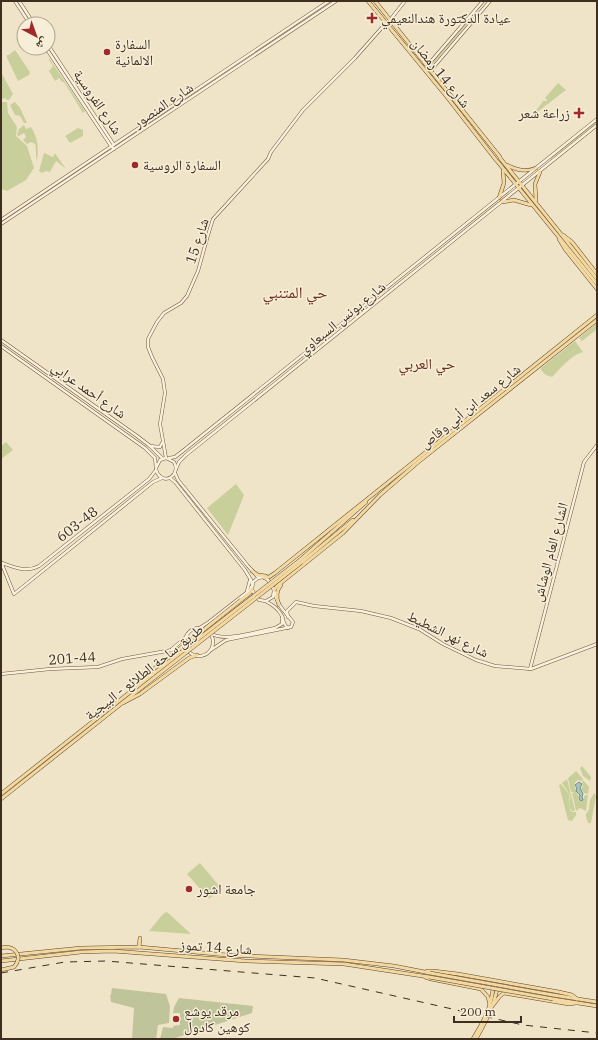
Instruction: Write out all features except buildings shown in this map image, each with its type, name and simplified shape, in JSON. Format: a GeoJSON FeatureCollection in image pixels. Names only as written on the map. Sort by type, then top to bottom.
{"type":"FeatureCollection","features":[{"type":"Feature","properties":{"kind":"main road"},"geometry":{"type":"LineString","coordinates":[[15,1],[26,16]]}},
{"type":"Feature","properties":{"kind":"main road"},"geometry":{"type":"LineString","coordinates":[[19,1],[26,16]]}},
{"type":"Feature","properties":{"kind":"main road","name":"شارع المنصور"},"geometry":{"type":"LineString","coordinates":[[1,220],[329,1]]}},
{"type":"Feature","properties":{"kind":"main road","name":"شارع المنصور"},"geometry":{"type":"LineString","coordinates":[[1,224],[336,1]]}},
{"type":"Feature","properties":{"kind":"main road","name":"شارع 14 رمضان"},"geometry":{"type":"LineString","coordinates":[[368,1],[447,97],[532,205],[567,245]]}},
{"type":"Feature","properties":{"kind":"main road","name":"شارع 14 رمضان"},"geometry":{"type":"LineString","coordinates":[[375,1],[561,233],[572,242],[597,274]]}},
{"type":"Feature","properties":{"kind":"main road"},"geometry":{"type":"LineString","coordinates":[[390,20],[405,1]]}},
{"type":"Feature","properties":{"kind":"main road"},"geometry":{"type":"LineString","coordinates":[[427,66],[483,1]]}},
{"type":"Feature","properties":{"kind":"main road"},"geometry":{"type":"LineString","coordinates":[[431,70],[490,1]]}},
{"type":"Feature","properties":{"kind":"main road","name":"شارع 15"},"geometry":{"type":"LineString","coordinates":[[166,458],[160,424],[165,393],[164,384],[148,347],[148,338],[151,331],[164,313],[181,302],[187,296],[200,265],[213,219],[268,159],[271,152],[302,110],[354,59],[386,23]]}},
{"type":"Feature","properties":{"kind":"main road","name":"شارع الفروسية"},"geometry":{"type":"LineString","coordinates":[[51,56],[114,149]]}},
{"type":"Feature","properties":{"kind":"main road","name":"شارع الفروسية"},"geometry":{"type":"LineString","coordinates":[[55,56],[114,144],[114,149]]}},
{"type":"Feature","properties":{"kind":"main road","name":"شارع يونس السبعاوي"},"geometry":{"type":"LineString","coordinates":[[166,458],[175,457],[597,119]]}},
{"type":"Feature","properties":{"kind":"main road","name":"شارع يونس السبعاوي"},"geometry":{"type":"LineString","coordinates":[[176,468],[179,462],[186,455],[523,186],[597,125]]}},
{"type":"Feature","properties":{"kind":"main road"},"geometry":{"type":"LineString","coordinates":[[505,164],[517,169],[530,170],[536,168]]}},
{"type":"Feature","properties":{"kind":"main road"},"geometry":{"type":"LineString","coordinates":[[499,198],[504,183],[504,172],[502,167]]}},
{"type":"Feature","properties":{"kind":"main road"},"geometry":{"type":"LineString","coordinates":[[536,202],[534,189],[540,172]]}},
{"type":"Feature","properties":{"kind":"main road"},"geometry":{"type":"LineString","coordinates":[[502,202],[521,201],[532,205]]}},
{"type":"Feature","properties":{"kind":"main road","name":"شارع 14 رمضان"},"geometry":{"type":"LineString","coordinates":[[561,233],[567,245]]}},
{"type":"Feature","properties":{"kind":"main road","name":"شارع 14 رمضان"},"geometry":{"type":"LineString","coordinates":[[557,235],[565,249],[597,289]]}},
{"type":"Feature","properties":{"kind":"main road"},"geometry":{"type":"LineString","coordinates":[[567,245],[597,280]]}},
{"type":"Feature","properties":{"kind":"main road"},"geometry":{"type":"LineString","coordinates":[[567,245],[597,284]]}},
{"type":"Feature","properties":{"kind":"main road"},"geometry":{"type":"LineString","coordinates":[[363,307],[366,311]]}},
{"type":"Feature","properties":{"kind":"main road","name":"شارع سعد ابن أبي وقاص"},"geometry":{"type":"LineString","coordinates":[[381,488],[597,316]]}},
{"type":"Feature","properties":{"kind":"main road","name":"شارع سعد ابن أبي وقاص"},"geometry":{"type":"LineString","coordinates":[[361,514],[383,492],[417,464],[597,320]]}},
{"type":"Feature","properties":{"kind":"main road","name":"شارع أحمد عرابي"},"geometry":{"type":"LineString","coordinates":[[1,340],[166,458]]}},
{"type":"Feature","properties":{"kind":"main road","name":"شارع أحمد عرابي"},"geometry":{"type":"LineString","coordinates":[[1,346],[145,448],[155,458],[156,469]]}},
{"type":"Feature","properties":{"kind":"main road"},"geometry":{"type":"LineString","coordinates":[[150,446],[160,447],[162,442]]}},
{"type":"Feature","properties":{"kind":"main road","name":"الشارع العام الوشاش"},"geometry":{"type":"LineString","coordinates":[[530,669],[584,462],[597,445]]}},
{"type":"Feature","properties":{"kind":"main road"},"geometry":{"type":"LineString","coordinates":[[170,478],[175,473],[176,468],[174,462],[166,458],[158,462],[156,469],[158,475],[162,478],[170,478],[175,482],[248,574],[252,580],[252,586],[257,598],[272,605],[282,617],[285,626],[289,628]]}},
{"type":"Feature","properties":{"kind":"main road","name":"603-48"},"geometry":{"type":"LineString","coordinates":[[1,562],[15,568],[27,570],[37,568],[149,479],[156,469]]}},
{"type":"Feature","properties":{"kind":"main road"},"geometry":{"type":"LineString","coordinates":[[175,473],[178,480],[252,571],[257,576],[271,583],[280,606],[293,623],[289,628],[226,640],[204,655],[192,654],[188,650],[185,642],[188,634],[209,622],[246,593],[252,586]]}},
{"type":"Feature","properties":{"kind":"main road","name":"603-48"},"geometry":{"type":"LineString","coordinates":[[1,562],[14,594],[153,482],[162,478]]}},
{"type":"Feature","properties":{"kind":"main road"},"geometry":{"type":"LineString","coordinates":[[301,561],[381,488]]}},
{"type":"Feature","properties":{"kind":"main road"},"geometry":{"type":"LineString","coordinates":[[153,674],[182,647],[250,593],[254,580],[275,573],[381,488]]}},
{"type":"Feature","properties":{"kind":"main road"},"geometry":{"type":"LineString","coordinates":[[301,561],[361,514]]}},
{"type":"Feature","properties":{"kind":"main road"},"geometry":{"type":"LineString","coordinates":[[263,601],[272,598],[274,590],[343,533],[361,514]]}},
{"type":"Feature","properties":{"kind":"main road"},"geometry":{"type":"LineString","coordinates":[[98,520],[101,524]]}},
{"type":"Feature","properties":{"kind":"main road"},"geometry":{"type":"LineString","coordinates":[[46,561],[50,565]]}},
{"type":"Feature","properties":{"kind":"main road","name":"طريق ساحة الطلائع - البيجية"},"geometry":{"type":"LineString","coordinates":[[1,794],[131,691],[301,561]]}},
{"type":"Feature","properties":{"kind":"main road"},"geometry":{"type":"LineString","coordinates":[[252,571],[256,574],[264,576],[275,573]]}},
{"type":"Feature","properties":{"kind":"main road"},"geometry":{"type":"LineString","coordinates":[[246,593],[250,583],[248,574]]}},
{"type":"Feature","properties":{"kind":"main road"},"geometry":{"type":"LineString","coordinates":[[280,606],[277,599],[277,591],[285,580]]}},
{"type":"Feature","properties":{"kind":"main road","name":"شارع نهر الشطيط"},"geometry":{"type":"LineString","coordinates":[[280,606],[285,610],[296,602],[314,606],[378,614],[419,630],[443,644],[481,662],[495,666],[530,669],[597,644]]}},
{"type":"Feature","properties":{"kind":"main road"},"geometry":{"type":"LineString","coordinates":[[288,617],[287,613],[289,608]]}},
{"type":"Feature","properties":{"kind":"main road"},"geometry":{"type":"LineString","coordinates":[[196,630],[205,630],[216,636],[227,637],[275,628],[282,624],[282,617]]}},
{"type":"Feature","properties":{"kind":"main road"},"geometry":{"type":"LineString","coordinates":[[210,633],[213,641],[211,650]]}},
{"type":"Feature","properties":{"kind":"main road","name":"201-44"},"geometry":{"type":"LineString","coordinates":[[167,651],[175,647],[188,634]]}},
{"type":"Feature","properties":{"kind":"main road","name":"201-44"},"geometry":{"type":"LineString","coordinates":[[1,674],[50,669],[98,667],[122,659],[174,650],[179,652],[185,649],[188,650]]}},
{"type":"Feature","properties":{"kind":"main road"},"geometry":{"type":"LineString","coordinates":[[113,709],[136,696],[186,660],[197,655]]}},
{"type":"Feature","properties":{"kind":"main road","name":"طريق ساحة الطلائع - البيجية"},"geometry":{"type":"LineString","coordinates":[[1,799],[113,709],[153,674]]}},
{"type":"Feature","properties":{"kind":"main road"},"geometry":{"type":"LineString","coordinates":[[139,947],[140,938]]}},
{"type":"Feature","properties":{"kind":"main road"},"geometry":{"type":"LineString","coordinates":[[1,948],[8,947],[14,949],[18,954],[18,959],[14,967],[1,970]]}},
{"type":"Feature","properties":{"kind":"main road","name":"شارع 14 تموز"},"geometry":{"type":"LineString","coordinates":[[1,956],[87,948],[139,947],[227,955],[344,960],[553,999],[597,1002]]}},
{"type":"Feature","properties":{"kind":"main road","name":"شارع 14 تموز"},"geometry":{"type":"LineString","coordinates":[[1,961],[81,952],[113,951],[246,960],[344,964],[424,974],[433,971],[570,994],[577,1001]]}},
{"type":"Feature","properties":{"kind":"main road"},"geometry":{"type":"LineString","coordinates":[[424,974],[431,980],[482,989],[492,1005]]}},
{"type":"Feature","properties":{"kind":"main road","name":"شارع 14 تموز"},"geometry":{"type":"LineString","coordinates":[[429,975],[553,995],[597,1006]]}},
{"type":"Feature","properties":{"kind":"main road"},"geometry":{"type":"LineString","coordinates":[[476,1039],[485,1023],[492,1005],[495,989]]}},
{"type":"Feature","properties":{"kind":"main road"},"geometry":{"type":"LineString","coordinates":[[473,1039],[492,1005],[504,993],[569,1004],[577,1001]]}},
{"type":"Feature","properties":{"kind":"green space"},"geometry":{"type":"Polygon","coordinates":[[[469,20],[470,21],[432,65],[432,63],[469,20]]]}},
{"type":"Feature","properties":{"kind":"green space"},"geometry":{"type":"Polygon","coordinates":[[[15,50],[16,56],[19,56],[30,72],[29,75],[18,81],[7,58],[7,55],[15,50]]]}},
{"type":"Feature","properties":{"kind":"green space"},"geometry":{"type":"Polygon","coordinates":[[[49,58],[85,111],[83,113],[64,82],[62,82],[59,78],[55,81],[49,71],[53,66],[49,58]]]}},
{"type":"Feature","properties":{"kind":"green space"},"geometry":{"type":"Polygon","coordinates":[[[1,72],[13,94],[9,100],[1,97],[1,72]]]}},
{"type":"Feature","properties":{"kind":"green space"},"geometry":{"type":"Polygon","coordinates":[[[558,83],[566,90],[532,116],[544,100],[546,102],[547,100],[545,98],[558,83]]]}},
{"type":"Feature","properties":{"kind":"green space"},"geometry":{"type":"Polygon","coordinates":[[[1,102],[7,102],[8,113],[17,127],[16,136],[27,146],[34,168],[26,180],[7,191],[1,189],[1,102]]]}},
{"type":"Feature","properties":{"kind":"green space"},"geometry":{"type":"Polygon","coordinates":[[[15,102],[20,108],[27,123],[24,123],[20,116],[15,115],[10,105],[15,102]]]}},
{"type":"Feature","properties":{"kind":"green space"},"geometry":{"type":"Polygon","coordinates":[[[597,120],[597,123],[549,161],[553,156],[597,120]]]}},
{"type":"Feature","properties":{"kind":"green space"},"geometry":{"type":"Polygon","coordinates":[[[24,125],[26,129],[31,127],[37,139],[37,161],[35,144],[31,142],[27,144],[23,140],[26,137],[24,133],[19,136],[17,135],[19,129],[24,125]]]}},
{"type":"Feature","properties":{"kind":"green space"},"geometry":{"type":"Polygon","coordinates":[[[78,128],[83,130],[83,136],[70,143],[65,136],[78,128]]]}},
{"type":"Feature","properties":{"kind":"green space"},"geometry":{"type":"Polygon","coordinates":[[[44,153],[53,157],[55,153],[66,169],[56,161],[50,172],[46,171],[42,173],[39,171],[44,153]]]}},
{"type":"Feature","properties":{"kind":"green space"},"geometry":{"type":"Polygon","coordinates":[[[597,323],[597,329],[582,341],[579,338],[597,323]]]}},
{"type":"Feature","properties":{"kind":"green space"},"geometry":{"type":"Polygon","coordinates":[[[575,341],[583,352],[570,359],[552,377],[546,375],[541,370],[541,368],[575,341]]]}},
{"type":"Feature","properties":{"kind":"green space"},"geometry":{"type":"Polygon","coordinates":[[[6,442],[13,450],[1,459],[1,446],[6,442]]]}},
{"type":"Feature","properties":{"kind":"green space"},"geometry":{"type":"Polygon","coordinates":[[[236,484],[244,495],[228,535],[207,508],[236,484]]]}},
{"type":"Feature","properties":{"kind":"green space"},"geometry":{"type":"Polygon","coordinates":[[[582,766],[591,777],[590,781],[583,776],[580,768],[582,766]]]}},
{"type":"Feature","properties":{"kind":"green space"},"geometry":{"type":"Polygon","coordinates":[[[576,771],[583,779],[581,781],[576,781],[575,783],[577,794],[579,795],[578,799],[582,802],[585,795],[588,795],[586,811],[580,808],[576,811],[572,793],[575,792],[571,792],[568,778],[576,771]]]}},
{"type":"Feature","properties":{"kind":"green space"},"geometry":{"type":"Polygon","coordinates":[[[567,779],[575,811],[572,811],[570,808],[570,795],[562,783],[567,779]]]}},
{"type":"Feature","properties":{"kind":"green space"},"geometry":{"type":"Polygon","coordinates":[[[583,780],[589,787],[588,794],[584,793],[581,789],[583,786],[583,780]]]}},
{"type":"Feature","properties":{"kind":"green space"},"geometry":{"type":"Polygon","coordinates":[[[561,784],[569,794],[570,810],[572,812],[576,812],[576,815],[572,821],[568,820],[559,785],[561,784]]]}},
{"type":"Feature","properties":{"kind":"green space"},"geometry":{"type":"Polygon","coordinates":[[[594,793],[596,796],[591,823],[588,823],[586,815],[589,809],[590,800],[594,793]]]}},
{"type":"Feature","properties":{"kind":"green space"},"geometry":{"type":"Polygon","coordinates":[[[200,863],[221,888],[209,899],[187,874],[200,863]]]}},
{"type":"Feature","properties":{"kind":"green space"},"geometry":{"type":"Polygon","coordinates":[[[167,912],[191,934],[149,931],[164,913],[167,912]]]}},
{"type":"Feature","properties":{"kind":"green space"},"geometry":{"type":"Polygon","coordinates":[[[112,988],[166,994],[170,1006],[169,1023],[158,1025],[156,1039],[132,1039],[134,1008],[111,1002],[110,995],[112,988]]]}},
{"type":"Feature","properties":{"kind":"green space"},"geometry":{"type":"Polygon","coordinates":[[[179,998],[253,1006],[252,1013],[172,1039],[160,1039],[163,1027],[173,1028],[173,1026],[180,1025],[180,1013],[173,1013],[174,1007],[179,998]]]}},
{"type":"Feature","properties":{"kind":"water"},"geometry":{"type":"Polygon","coordinates":[[[579,782],[582,784],[580,788],[583,794],[583,800],[581,801],[575,785],[579,782]]]}},
{"type":"Feature","properties":{"kind":"railway"},"geometry":{"type":"LineString","coordinates":[[1,973],[65,962],[106,961],[315,978],[523,1025],[597,1033]]}},
{"type":"Feature","properties":{"kind":"place","name":"عيادة الدكتورة هندالنعيمي"},"geometry":{"type":"Point","coordinates":[372,18]}},
{"type":"Feature","properties":{"kind":"place","name":"السفارة الالمانية"},"geometry":{"type":"Point","coordinates":[107,52]}},
{"type":"Feature","properties":{"kind":"place","name":"زراعة شعر"},"geometry":{"type":"Point","coordinates":[579,113]}},
{"type":"Feature","properties":{"kind":"place","name":"السفارة الروسية"},"geometry":{"type":"Point","coordinates":[135,165]}},
{"type":"Feature","properties":{"kind":"place","name":"جامعة اشور"},"geometry":{"type":"Point","coordinates":[189,889]}},
{"type":"Feature","properties":{"kind":"place","name":"مرقد يوشع كوهين كادول"},"geometry":{"type":"Point","coordinates":[176,1019]}},
{"type":"Feature","properties":{"kind":"district","name":"حي المتنبي"},"geometry":{"type":"Point","coordinates":[295,292]}},
{"type":"Feature","properties":{"kind":"district","name":"حي العربي"},"geometry":{"type":"Point","coordinates":[427,364]}}]}
